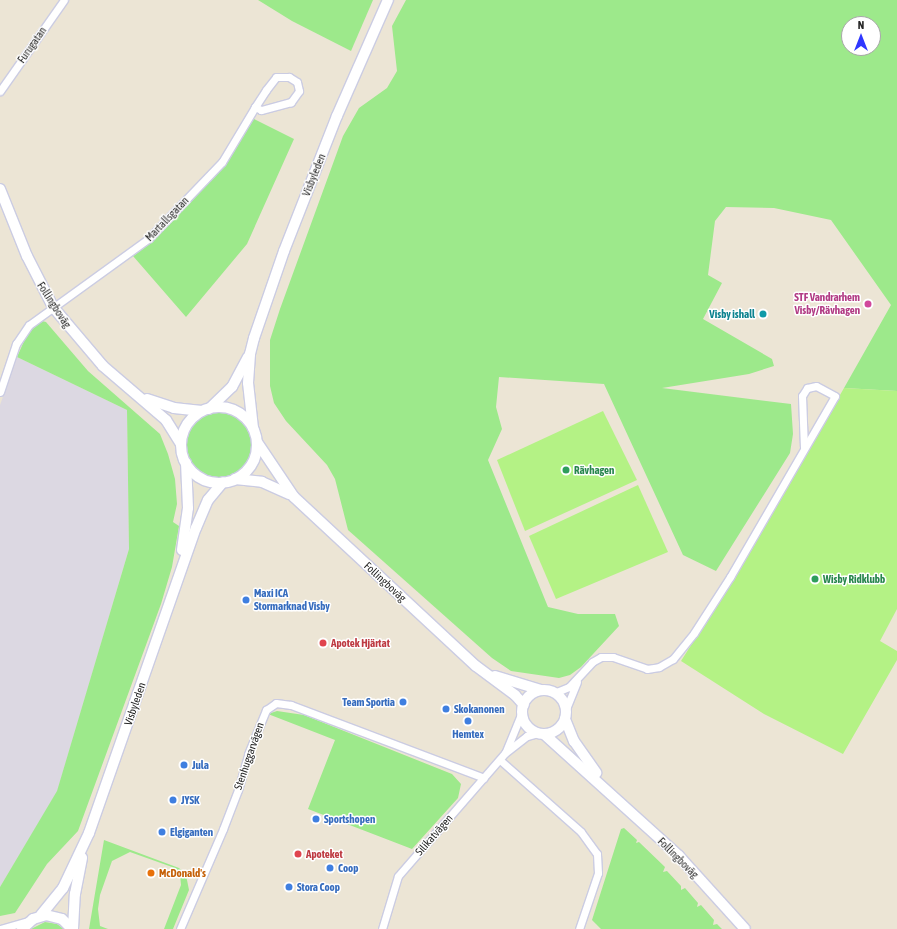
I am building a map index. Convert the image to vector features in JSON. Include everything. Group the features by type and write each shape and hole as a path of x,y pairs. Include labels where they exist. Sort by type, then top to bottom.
{"main road":[{"name":"Visbyleden","path":"205,410 232,387 250,354 284,251 337,116 388,0"},
{"name":"Follingboväg","path":"0,189 27,256 53,307 100,362 142,397 166,420 181,444"},
{"name":"Visbyleden","path":"250,354 248,393 253,428"},
{"name":"Follingboväg","path":"142,397 174,408 205,410"},
{"path":"224,407 234,410 243,416 253,428 256,442 256,452 250,466 235,479 223,482 202,478 186,463 181,444 189,422 205,410 224,407"},
{"name":"Follingboväg","path":"256,442 294,497 476,666 515,695 523,709"},
{"name":"Visbyleden","path":"178,573 188,508 186,463"},
{"name":"Follingboväg","path":"235,479 262,482 294,497"},
{"name":"Visbyleden","path":"41,915 63,888 88,833 178,573 208,500 223,482"},
{"name":"Follingboväg","path":"476,666 503,680 541,690"},
{"path":"541,690 554,693 563,700 566,714 556,731 541,734 526,724 523,709 531,694 541,690"},
{"name":"Follingboväg","path":"566,714 574,741 608,789"},
{"name":"Follingboväg","path":"541,734 608,789 679,856 746,929"},
{"name":"Visbyleden","path":"72,929 75,894 88,833"},
{"path":"22,929 30,920 41,915 58,917 72,929"}],"street":[{"name":"Furugatan","path":"0,91 64,0"},
{"name":"Martallsgatan","path":"0,392 22,334 29,325 149,238 222,162 255,107 276,77 289,77 296,82 299,91 291,102 261,110 255,107"},
{"path":"554,693 569,687 578,680 592,662 601,657 613,657 647,669 659,667 673,659 694,633 730,577 773,506 804,447 835,396 816,386 807,388 802,396 804,447"},
{"path":"566,714 578,680"},
{"name":"Stenhuggarvägen","path":"180,929 223,829 238,790 248,754 266,710 276,703 291,705 484,778"},
{"path":"505,753 523,709"},
{"path":"505,753 527,736 541,734"},
{"name":"Silikatvägen","path":"382,929 398,876 505,753"},
{"path":"500,760 581,832 596,854 598,873 579,929"},
{"path":"0,929 30,920"}],"shaded area":[{"path":"17,357 127,410 129,549 57,792 0,887 0,405"}],"green space":[{"path":"258,0 373,0 351,51 292,21"},
{"path":"406,0 897,0 897,391 844,388 891,305 831,220 774,208 726,207 715,221 708,275 722,283 703,319 772,359 774,366 749,374 662,388 791,404 793,434 790,453 716,571 683,555 604,384 499,377 496,407 502,429 488,460 548,607 578,614 615,614 619,626 581,667 570,675 559,678 511,671 492,658 348,530 335,479 327,465 286,421 274,403 270,386 270,340 343,136 359,108 387,88 397,71 392,26"},
{"path":"252,118 294,139 247,244 186,317 133,256 144,248 226,161"},
{"path":"42,321 46,322 88,371 160,434 168,454 175,479 177,504 173,522 179,526 172,567 161,604 78,831 47,864 15,913 0,916 0,887 57,791 129,549 127,410 17,357 29,330"},
{"name":"Wisby Ridklubb","path":"844,388 897,391 897,609 880,641 897,651 897,660 843,754 764,714 681,661 752,549"},
{"name":"Rävhagen","path":"603,411 637,480 525,531 497,460"},
{"path":"219,412 231,415 242,422 249,433 252,445 249,457 242,468 231,475 219,478 207,475 196,468 189,457 186,445 189,433 196,422 207,415"},
{"path":"638,485 668,552 556,599 529,536"},
{"path":"277,711 304,715 452,774 461,784 458,798 412,849 308,809 335,740 268,714"},
{"path":"624,828 637,840 636,843 639,842 665,867 663,872 667,871 681,886 681,890 685,888 698,903 697,907 701,905 714,920 713,925 717,924 722,929 601,929 592,920 621,829"},
{"path":"104,840 179,868 186,875 189,890 173,929 164,929 181,885 180,874 172,867 130,852 112,861 100,895 98,909 100,926 108,929 89,929"},
{"path":"45,922 57,924 64,929 31,929"}],"place":[{"name":"STF Vandrarhem Visby/Rävhagen","path":"868,304"},
{"name":"Visby ishall","path":"763,314"},
{"name":"Rävhagen","path":"566,470"},
{"name":"Wisby Ridklubb","path":"815,579"},
{"name":"Maxi ICA Stormarknad Visby","path":"246,600"},
{"name":"Apotek Hjärtat","path":"323,643"},
{"name":"Team Sportia","path":"403,702"},
{"name":"Skokanonen","path":"446,709"},
{"name":"Hemtex","path":"468,721"},
{"name":"Jula","path":"184,765"},
{"name":"JYSK","path":"173,800"},
{"name":"Sportshopen","path":"316,819"},
{"name":"Elgiganten","path":"162,832"},
{"name":"Apoteket","path":"298,854"},
{"name":"Coop","path":"330,868"},
{"name":"McDonald's","path":"151,873"},
{"name":"Stora Coop","path":"289,887"}]}
